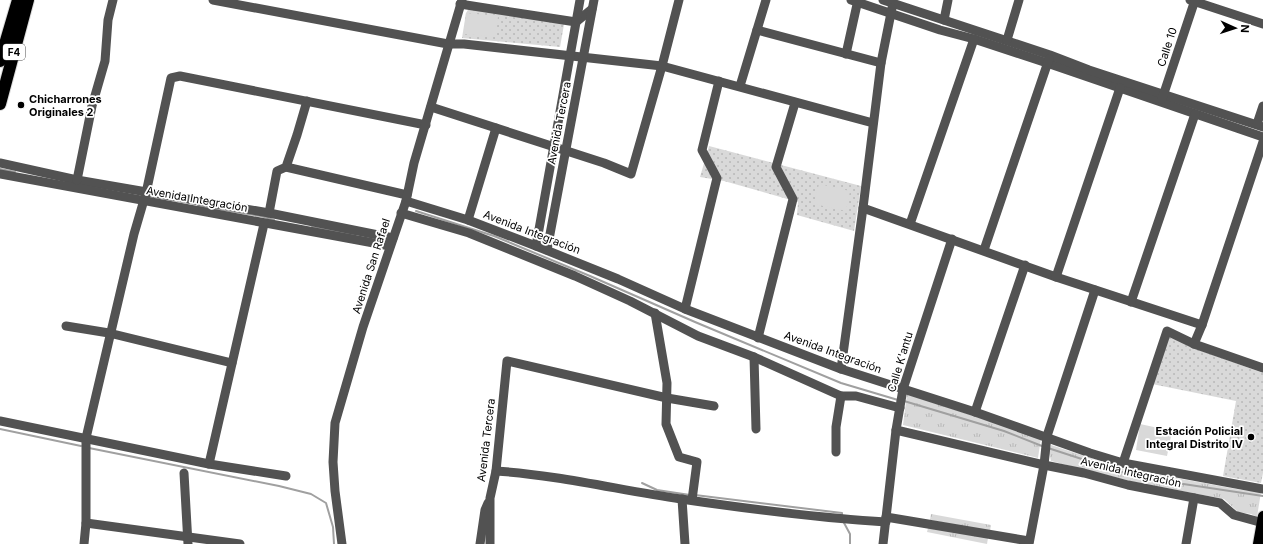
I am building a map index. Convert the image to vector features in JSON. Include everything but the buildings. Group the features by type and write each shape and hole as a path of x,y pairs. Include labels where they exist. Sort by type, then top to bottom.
{"highway":[{"name":"F4","path":"0,61 18,0"},
{"name":"F4","path":"0,104 28,0"}],"main road":[{"path":"1258,544 1263,520"}],"street":[{"path":"77,180 92,106 105,61 108,20 114,0"},
{"path":"213,0 448,44 464,44 662,66 873,123"},
{"name":"Avenida Tercera","path":"536,246 580,0"},
{"path":"431,107 631,174 679,0"},
{"path":"740,86 766,0"},
{"path":"883,0 894,2 1007,40 1120,88 1163,98 1260,126 1263,106"},
{"path":"944,20 948,0"},
{"path":"1007,40 1019,0"},
{"path":"846,54 856,1 940,30 1089,70 1163,98 1195,114 1263,137"},
{"path":"1193,1 1263,24"},
{"name":"Calle 10","path":"1163,98 1193,1"},
{"path":"461,2 576,22 593,4"},
{"name":"Avenida San Rafael","path":"342,544 335,491 335,423 363,327 407,198 414,163 461,2"},
{"path":"841,369 873,123 890,14 894,2"},
{"name":"Avenida Tercera","path":"547,250 593,4"},
{"path":"757,30 882,63"},
{"path":"910,224 974,39"},
{"path":"984,250 1049,59"},
{"path":"84,544 86,523 86,438 109,333 144,197 171,78 180,76 426,125"},
{"path":"685,309 717,178 702,150 719,81"},
{"path":"1056,277 1120,88"},
{"path":"268,213 277,171 286,167 307,101"},
{"path":"758,338 793,199 776,167 795,103"},
{"path":"1131,302 1195,114"},
{"path":"468,220 496,128"},
{"path":"1194,344 1202,325 1263,142"},
{"path":"0,163 144,197"},
{"name":"Avenida Integración","path":"286,167 407,198 468,220 618,279 685,309 841,369 901,400"},
{"name":"Avenida Integración","path":"0,174 144,197 268,213 392,242"},
{"name":"Avenida Integración","path":"144,197 264,224 392,242"},
{"path":"863,208 1056,277 1202,325"},
{"name":"Avenida Integración","path":"402,213 469,234 575,276 655,313 698,336 754,357 841,396 901,400 975,412 1047,436 1090,453 1123,463 1263,489"},
{"path":"209,464 264,224"},
{"name":"Calle K'antu","path":"883,544 896,430 901,400 952,239"},
{"path":"975,412 1025,265"},
{"path":"496,471 526,473 682,499 830,519 886,520 1029,543 1044,465 1047,436 1095,290"},
{"path":"655,313 667,383 666,424 678,457 698,462 692,500"},
{"path":"66,326 109,333 232,362"},
{"path":"1123,463 1167,332 1194,344 1263,368"},
{"path":"754,357 756,429"},
{"name":"Avenida Tercera","path":"480,544 485,510 490,498 496,471 507,361 667,398"},
{"path":"836,452 836,427 841,396"},
{"path":"667,398 714,406"},
{"path":"0,421 209,464 286,476"},
{"name":"Avenida Integración","path":"896,430 1084,473 1128,485 1220,503 1234,515 1263,520"},
{"path":"184,473 188,541"},
{"name":"Avenida Tercera","path":"490,498 490,544"},
{"path":"1186,544 1194,498"},
{"path":"682,499 685,544"},
{"path":"86,523 188,541 240,544"}],"green space":[{"path":"471,5 565,19 560,47 462,38 466,13"},
{"path":"466,13 498,16 496,37 464,34"},
{"path":"709,146 861,186 854,231 797,215 798,202 724,181 700,177"},
{"path":"819,184 850,191 846,211 814,204"},
{"path":"1166,333 1188,346 1263,373 1263,473 1261,483 1223,476 1236,401 1152,384"},
{"path":"907,394 1041,438 1038,458 903,425"},
{"path":"1140,424 1172,431 1167,456 1136,450"},
{"path":"1051,445 1121,468 1242,490 1261,492 1257,517 1251,514 1238,512 1224,499 1134,482 1051,461 1049,452"},
{"path":"931,514 991,525 990,531 930,520"},
{"path":"928,528 988,538 987,544 927,532"}],"waterway":[{"path":"0,169 15,172"},
{"path":"198,206 261,216 274,220"},
{"path":"416,211 494,236 841,383 898,400"},
{"path":"312,227 355,235"},
{"path":"904,401 1004,431 1042,446"},
{"path":"0,429 81,446"},
{"path":"89,448 279,486 311,494 326,503 333,527 334,544"},
{"path":"1048,448 1137,477 1263,496"},
{"path":"642,483 657,490 690,495"},
{"path":"695,495 842,513 842,517"},
{"path":"843,521 850,534 850,544"}],"place":[{"name":"Chicharrones Originales 2","path":"21,105"},
{"name":"Estación Policial Integral Distrito IV","path":"1251,437"}]}
